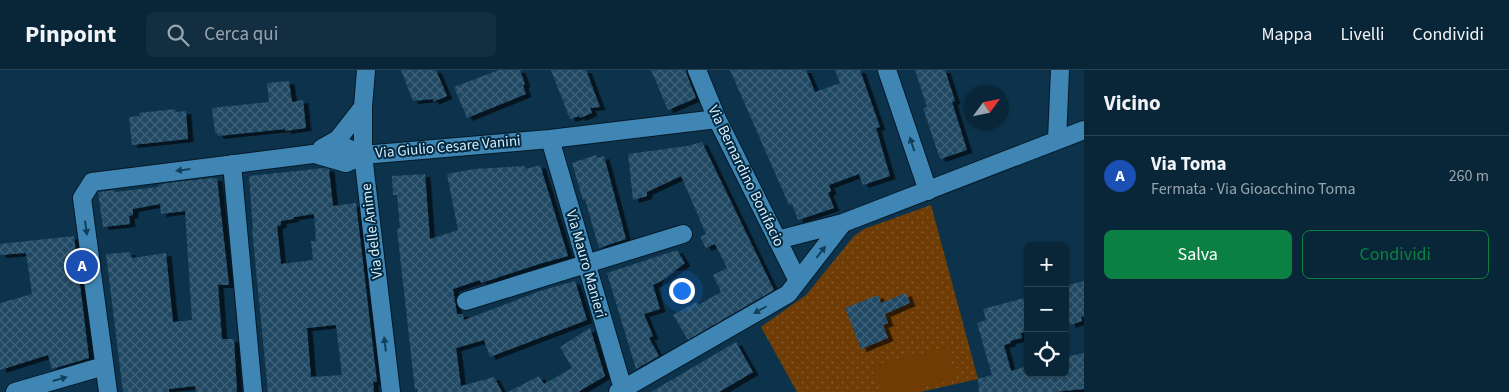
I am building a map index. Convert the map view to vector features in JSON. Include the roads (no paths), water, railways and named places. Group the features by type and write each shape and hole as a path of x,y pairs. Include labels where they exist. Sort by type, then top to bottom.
{"street":[{"name":"Via delle Anime","path":"366,70 363,107 363,154 391,392"},
{"name":"Via Bernardino Bonifacio","path":"697,70 717,119 798,281"},
{"path":"887,70 928,190"},
{"path":"1057,140 1060,70"},
{"path":"313,154 338,139 363,107"},
{"name":"Via Giulio Cesare Vanini","path":"104,366 82,198 92,182 313,154 345,147 363,154 550,139 717,119"},
{"path":"777,240 843,223 1084,130"},
{"name":"Via Mauro Manieri","path":"550,139 620,390"},
{"path":"232,164 253,392"},
{"path":"620,390 788,294 843,223"},
{"path":"466,301 683,234"},
{"path":"15,392 104,366 108,392"}],"place":[{"name":"Via Toma","path":"82,266"}]}
